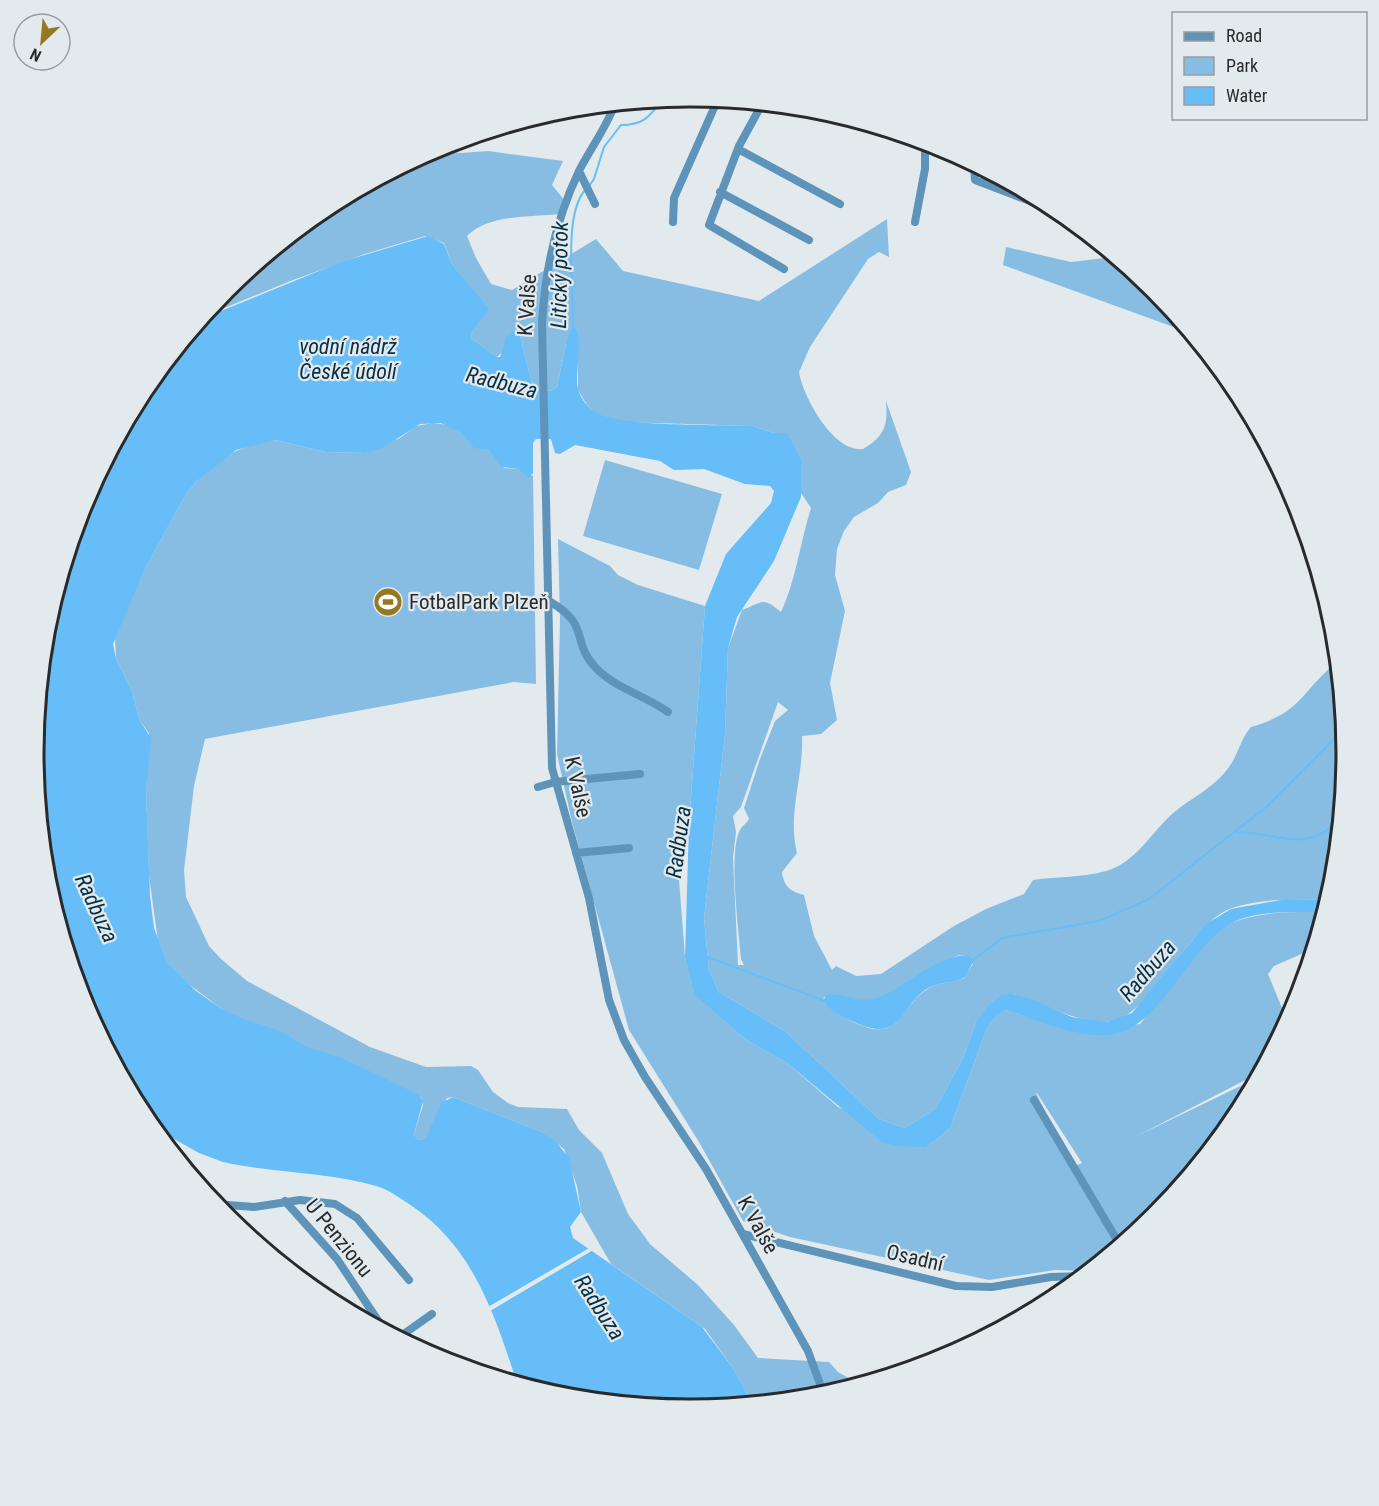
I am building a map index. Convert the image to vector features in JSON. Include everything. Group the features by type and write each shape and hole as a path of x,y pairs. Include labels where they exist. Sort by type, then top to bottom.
{"street":[{"path":"673,222 674,198 714,108"},
{"path":"758,111 738,149 709,225 784,269"},
{"name":"K Valše","path":"611,112 579,171 561,214 547,268 542,324 552,768 589,898 615,1020 645,1077 706,1169 808,1351 821,1386"},
{"path":"738,149 840,204"},
{"path":"915,222 925,169 925,152"},
{"path":"579,171 596,204"},
{"path":"975,174 975,180 1015,195"},
{"path":"720,192 809,240"},
{"path":"549,601 574,619 588,659 597,670 668,712"},
{"path":"538,787 555,782 640,774"},
{"path":"576,853 629,848"},
{"path":"1034,1100 1116,1238"},
{"path":"285,1201 331,1203 353,1214 409,1280"},
{"name":"U Penzionu","path":"228,1205 254,1207 285,1201 346,1271 376,1317"},
{"name":"Osadní","path":"742,1234 956,1286 992,1287 1068,1276"},
{"path":"405,1333 432,1314"}],"green space":[{"path":"488,151 563,161 552,185 566,202 561,214 498,220 476,229 467,236 491,284 512,290 596,239 623,271 759,301 887,219 889,257 879,252 868,259 810,347 799,372 813,408 822,421 841,442 852,448 863,449 884,429 886,401 911,472 906,485 888,492 878,503 854,517 844,531 837,549 835,575 845,611 830,683 837,720 821,734 802,736 794,824 797,853 782,872 789,888 804,895 814,936 832,970 836,966 856,976 881,974 954,926 986,909 1024,894 1033,880 1097,873 1126,861 1172,814 1223,775 1251,727 1281,715 1291,708 1330,668 1336,753 1334,795 1330,837 1318,900 1292,899 1243,905 1232,908 1215,918 1199,933 1138,1007 1122,1018 1105,1022 1093,1021 1013,994 976,1022 963,1058 936,1108 905,1128 879,1119 786,1032 719,992 709,970 704,918 725,734 728,648 742,610 766,602 781,612 786,600 811,508 801,493 801,460 774,433 753,426 621,422 595,413 578,390 578,349 566,343 557,387 551,391 533,388 520,335 497,357 471,338 472,332 488,309 452,264 444,243 425,236 365,254 220,310 264,267 296,240 331,216 404,174 453,152","holes":["778,702 788,710 775,721 760,759 744,808 749,819 740,830 737,841 735,893 741,959 744,965 738,965 733,858 736,832 733,816 741,807","960,955 967,955 973,964 964,978 929,988 919,995 899,1020 882,1029 869,1028 853,1022 836,1013 823,1001 824,997 830,996 862,1000 875,999 897,989 938,964"]},
{"path":"1006,247 1071,262 1104,258 1146,296 1176,328 1003,265"},
{"path":"433,423 448,425 461,433 474,447 488,450 504,468 519,469 533,476 533,473 536,684 514,682 205,739 194,786 184,870 186,897 209,946 247,981 370,1047 426,1067 471,1066 478,1070 493,1092 518,1107 567,1109 579,1130 602,1153 628,1214 650,1244 698,1285 734,1325 758,1358 829,1362 838,1372 850,1379 816,1387 748,1396 733,1368 705,1329 611,1264 581,1212 577,1186 564,1149 542,1132 453,1097 447,1098 426,1138 418,1140 414,1134 423,1105 421,1097 346,1059 322,1053 192,1055 222,1009 175,974 167,963 158,941 149,876 146,790 149,733 140,721 132,691 116,659 115,637 145,569 186,494 196,482 229,454 253,444 275,440 326,452 366,453 400,438 416,426"},
{"path":"605,460 722,494 699,570 583,536"},
{"path":"558,539 610,566 618,575 638,585 705,606 689,824 676,841 685,957 694,993 745,1039 787,1063 838,1107 927,1147 950,1128 987,1028 997,1015 1006,1010 1069,1030 1140,1024 1199,951 1225,927 1258,915 1315,912 1303,953 1274,966 1268,974 1282,1009 1247,1079 1137,1136 1244,1084 1227,1112 1175,1179 1115,1239 1076,1271 1055,1270 989,1280 790,1237 743,1221 699,1142 629,1030 572,822 557,754 560,618","holes":["1036,1093 1037,1093 1082,1163 1073,1167"]}],"water":[{"name":"vodní nádrž České údolí","path":"428,236 444,244 452,264 489,309 472,332 471,338 500,357 507,336 514,330 520,335 533,388 551,391 557,387 566,343 573,326 579,347 578,389 584,401 594,411 606,416 645,423 753,426 774,433 787,433 801,460 801,497 774,561 737,617 728,648 725,734 704,918 709,970 719,992 786,1032 879,1119 905,1128 936,1108 963,1058 976,1022 988,1006 1002,995 1013,994 1031,999 1072,1017 1107,1022 1132,1013 1206,924 1231,909 1286,899 1318,900 1315,912 1254,915 1234,922 1202,949 1159,1004 1127,1030 1108,1035 1095,1035 1056,1027 1006,1010 997,1015 987,1028 950,1128 927,1147 896,1146 882,1142 787,1063 745,1039 694,994 685,957 689,824 705,606 726,554 771,503 774,491 770,486 745,484 704,469 674,470 660,461 575,445 560,454 555,453 551,439 536,439 533,443 533,473 528,478 519,469 502,467 488,450 474,448 461,433 441,423 420,424 384,447 366,453 326,452 275,440 236,450 196,482 186,494 145,569 113,644 116,659 132,691 140,721 151,738 146,790 150,896 154,928 167,963 196,991 222,1009 243,1019 280,1031 306,1047 346,1059 419,1095 423,1101 414,1134 418,1140 426,1138 441,1103 453,1097 542,1132 556,1142 569,1158 581,1212 570,1227 573,1238 702,1327 733,1368 748,1396 690,1399 647,1398 563,1387 514,1375 480,1285 467,1263 433,1223 412,1206 386,1190 358,1181 223,1162 199,1153 170,1137 152,1112 110,1039 78,961 56,879 49,837 44,753 49,669 56,627 78,545 110,467 130,430 152,394 204,327 218,312 341,262"},
{"path":"967,955 974,960 966,976 930,987 920,994 900,1019 883,1029 871,1028 845,1018 823,1001 826,995 863,1000 876,998 899,987 931,966"}],"pier":[{"path":"591,1247 595,1249 490,1311 488,1307"}],"waterway":[{"name":"Litický potok","path":"589,186 594,179 604,147 621,125 641,122 656,108"},
{"name":"Litický potok","path":"573,329 572,236 578,202 585,190"},
{"path":"972,961 1002,938 1099,921 1149,899 1266,807 1335,738"},
{"path":"1236,832 1302,839 1314,837 1331,827"},
{"path":"707,957 825,1001"}],"place":[{"name":"FotbalPark Plzeň","path":"388,602"}],"water label":[{"name":"Radbuza","path":"502,382"},
{"name":"Radbuza","path":"678,842"},
{"name":"Radbuza","path":"97,908"},
{"name":"Radbuza","path":"1147,970"},
{"name":"Radbuza","path":"600,1307"}]}
